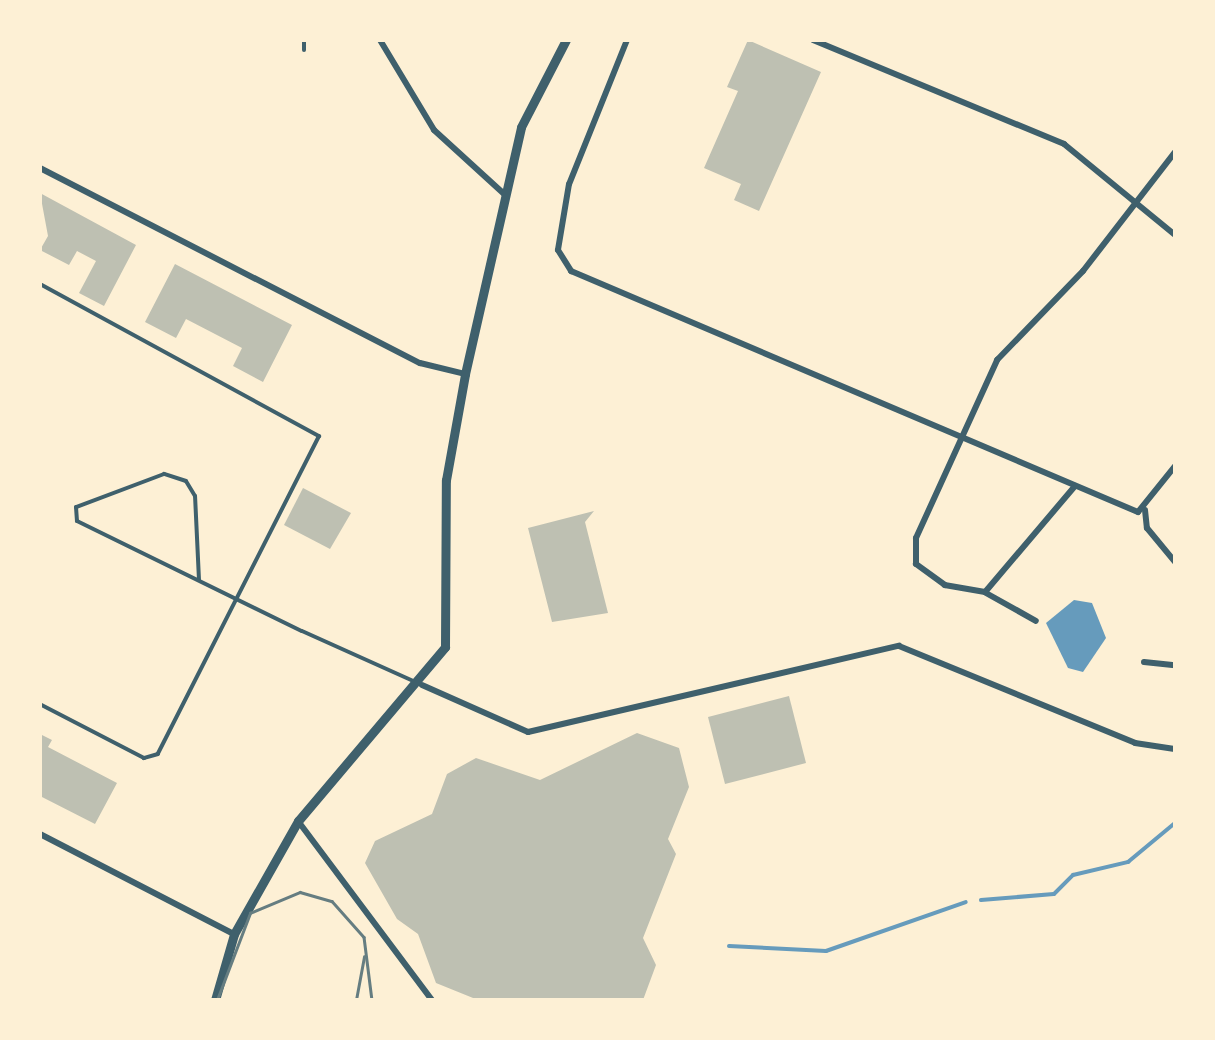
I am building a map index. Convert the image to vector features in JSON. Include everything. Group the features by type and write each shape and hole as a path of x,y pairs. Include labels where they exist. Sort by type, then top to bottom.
{"street":[{"path":"380,40 434,130 504,194"},
{"path":"215,1000 234,934 298,821 422,686 450,628 446,480 466,374 504,194 529,106 566,40"},
{"path":"627,40 569,184 558,250 566,267 1075,486 1142,511"},
{"path":"813,40 1064,144 1138,199 1175,235"},
{"path":"1036,621 985,592 923,574 912,552 959,435 997,360 1175,152"},
{"path":"40,168 420,363 466,374"},
{"path":"1142,511 1175,466"},
{"path":"985,592 1075,486"},
{"path":"1142,511 1147,528 1175,562"},
{"path":"422,686 528,732 899,646 1135,742 1175,749"},
{"path":"1144,662 1175,665"},
{"path":"298,821 432,1000"},
{"path":"40,834 234,934"}],"lane":[{"path":"304,40 304,50"},
{"path":"40,284 319,436 240,601 152,758 40,704"},
{"path":"199,580 195,496 186,481 164,474 76,507 77,521 240,601 422,686"}],"water":[{"path":"1074,600 1092,603 1106,638 1083,672 1068,668 1046,623"}],"building":[{"path":"748,40 821,72 759,211 734,200 741,184 704,168 738,91 727,87"},
{"path":"40,193 136,245 104,306 79,293 96,261 77,251 69,265 40,250 48,236"},
{"path":"175,264 292,325 263,382 233,366 242,348 186,319 176,338 145,322"},
{"path":"303,488 351,513 330,549 284,525"},
{"path":"594,511 585,522 608,613 552,622 528,528"},
{"path":"789,696 806,763 725,784 708,717"},
{"path":"637,733 679,748 689,787 668,839 676,854 643,938 656,965 643,1000 478,1000 436,983 418,934 397,919 365,863 375,841 432,814 447,774 476,758 540,780"},
{"path":"40,734 52,740 48,747 117,783 95,824 40,796"}],"waterway":[{"path":"981,900 1054,894 1073,875 1128,862 1175,823"},
{"path":"729,946 826,951 966,902"}],"tram line":[{"path":"217,1000 250,913 300,892 332,901 364,937 372,1000"},
{"path":"356,1000 364,957"}]}
